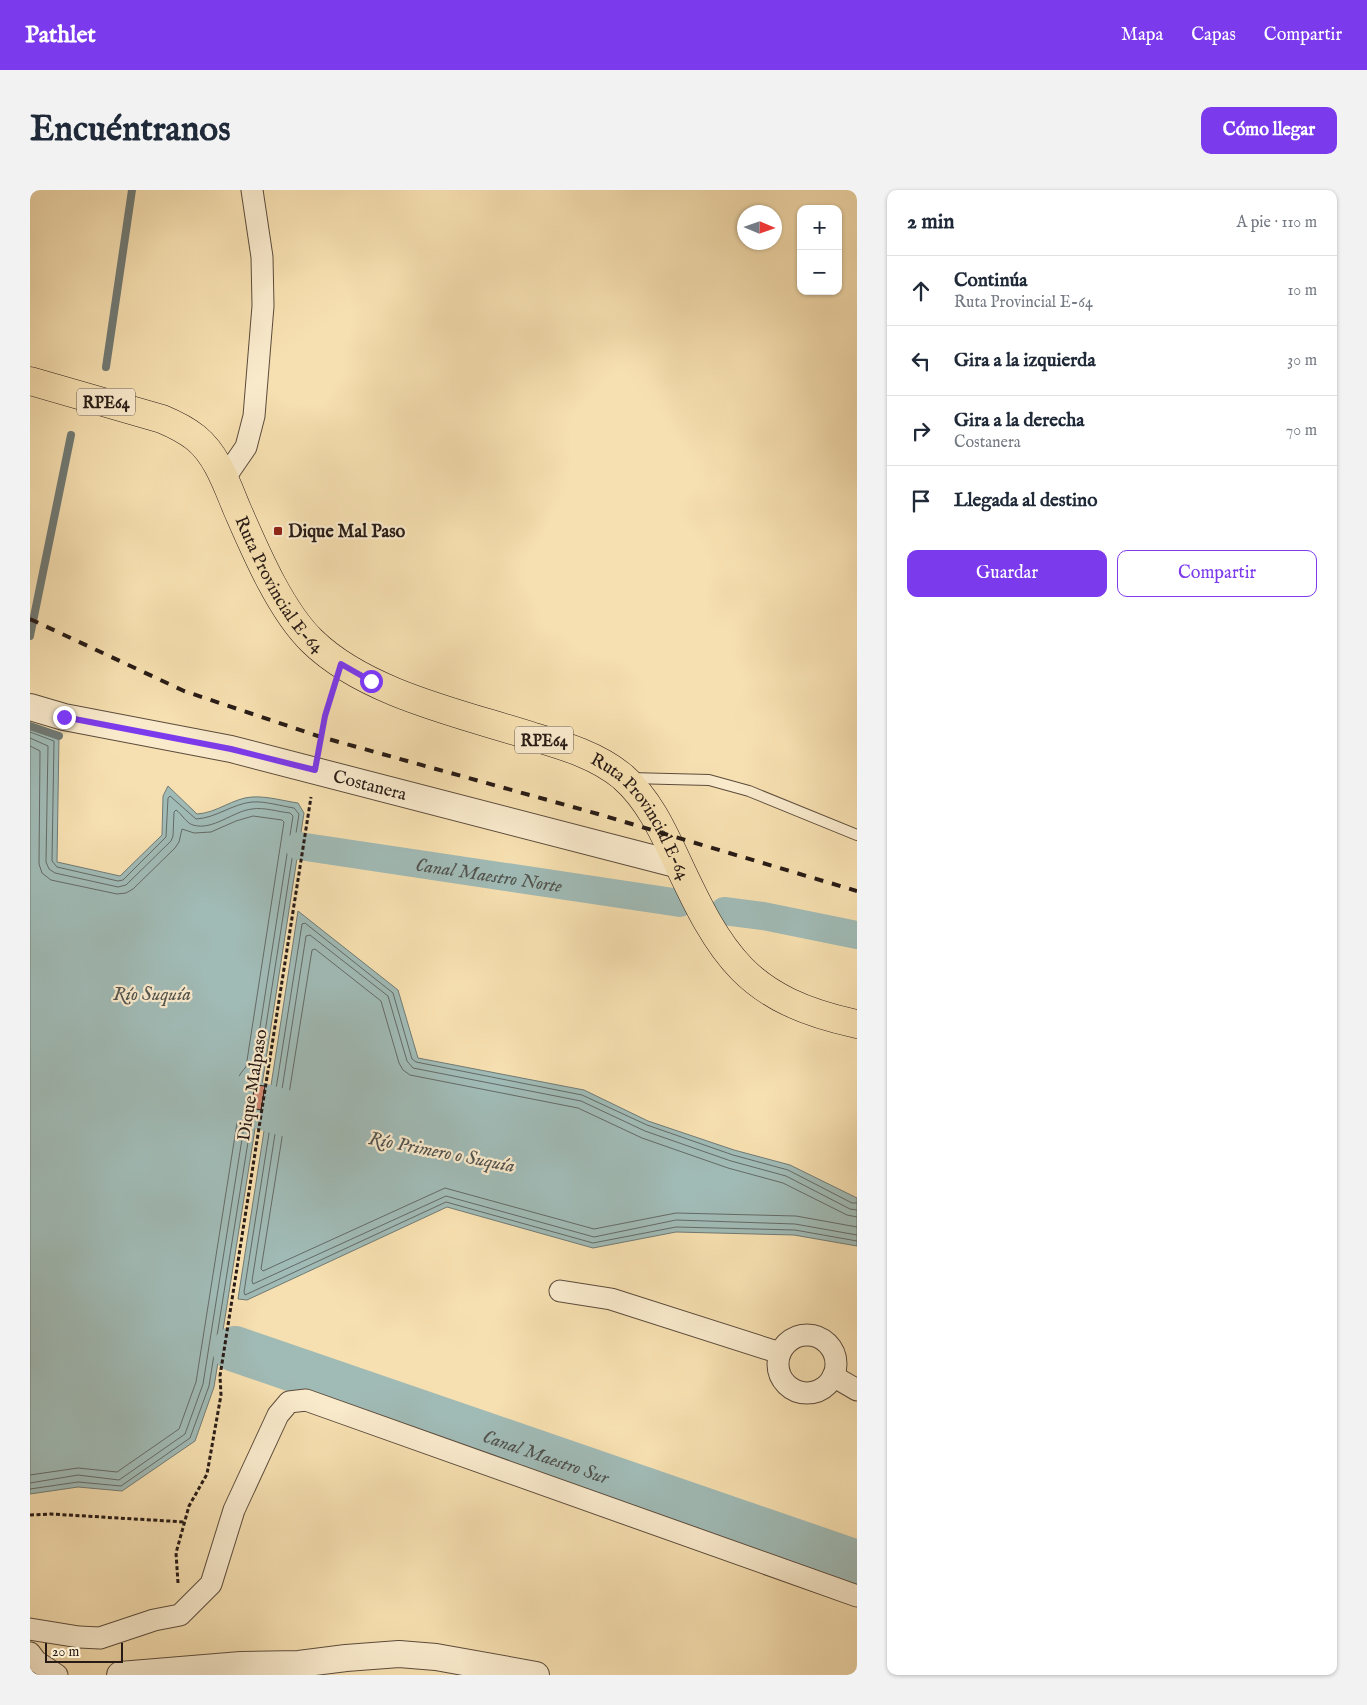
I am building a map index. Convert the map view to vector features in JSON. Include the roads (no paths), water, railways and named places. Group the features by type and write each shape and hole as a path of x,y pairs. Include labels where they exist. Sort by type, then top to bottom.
{"main road":[{"name":"Ruta Provincial E-64","path":"40,383 162,419 174,424 197,439 211,455 224,479 262,562 295,622 326,653 371,681 402,694 571,749 609,767 624,778 645,802 654,816 707,922 734,963 771,993 792,1005 814,1013 857,1024"}],"street":[{"path":"224,479 246,447 254,416 263,306 262,257 252,190"},
{"name":"Costanera","path":"30,707 64,717 231,749 679,865"},
{"path":"560,1291 611,1299 780,1353"},
{"path":"810,1335 818,1338 826,1342 832,1350 836,1367 834,1376 820,1390 800,1393 791,1389 779,1373 780,1353 792,1339 810,1335"},
{"path":"834,1376 857,1390"},
{"path":"30,1629 80,1637 100,1638 154,1620 180,1615 211,1584 234,1510 278,1415 290,1402 306,1400 857,1596"},
{"path":"30,1653 36,1661 57,1675"},
{"path":"120,1675 241,1665 299,1664 399,1654 436,1658 536,1675"}],"lane":[{"path":"624,778 709,780 749,791 857,835"}],"water":[{"name":"Río Suquía","path":"30,726 59,736 57,862 120,876 162,835 163,796 168,786 197,814 252,797 298,803 304,813 262,1085 254,1085 251,1109 258,1110 214,1387 195,1441 122,1491 78,1487 30,1494"},
{"path":"298,911 398,990 418,1058 584,1090 648,1121 734,1150 790,1165 857,1198 857,1246 794,1235 676,1232 593,1248 447,1207 247,1300 238,1299"}],"waterway":[{"path":"106,367 132,190"},
{"path":"30,636 71,435"},
{"path":"30,726 59,736"},
{"name":"Canal Maestro Norte","path":"299,846 680,903"},
{"name":"Canal Maestro Norte","path":"724,911 763,916 857,935"},
{"name":"Río Primero o Suquía","path":"189,1086 328,1125"},
{"name":"Canal Maestro Sur","path":"235,1349 857,1563"}],"railway":[{"path":"30,619 184,691 321,737 598,814 857,891"}],"place":[{"name":"Dique Mal Paso","path":"278,531"}]}
